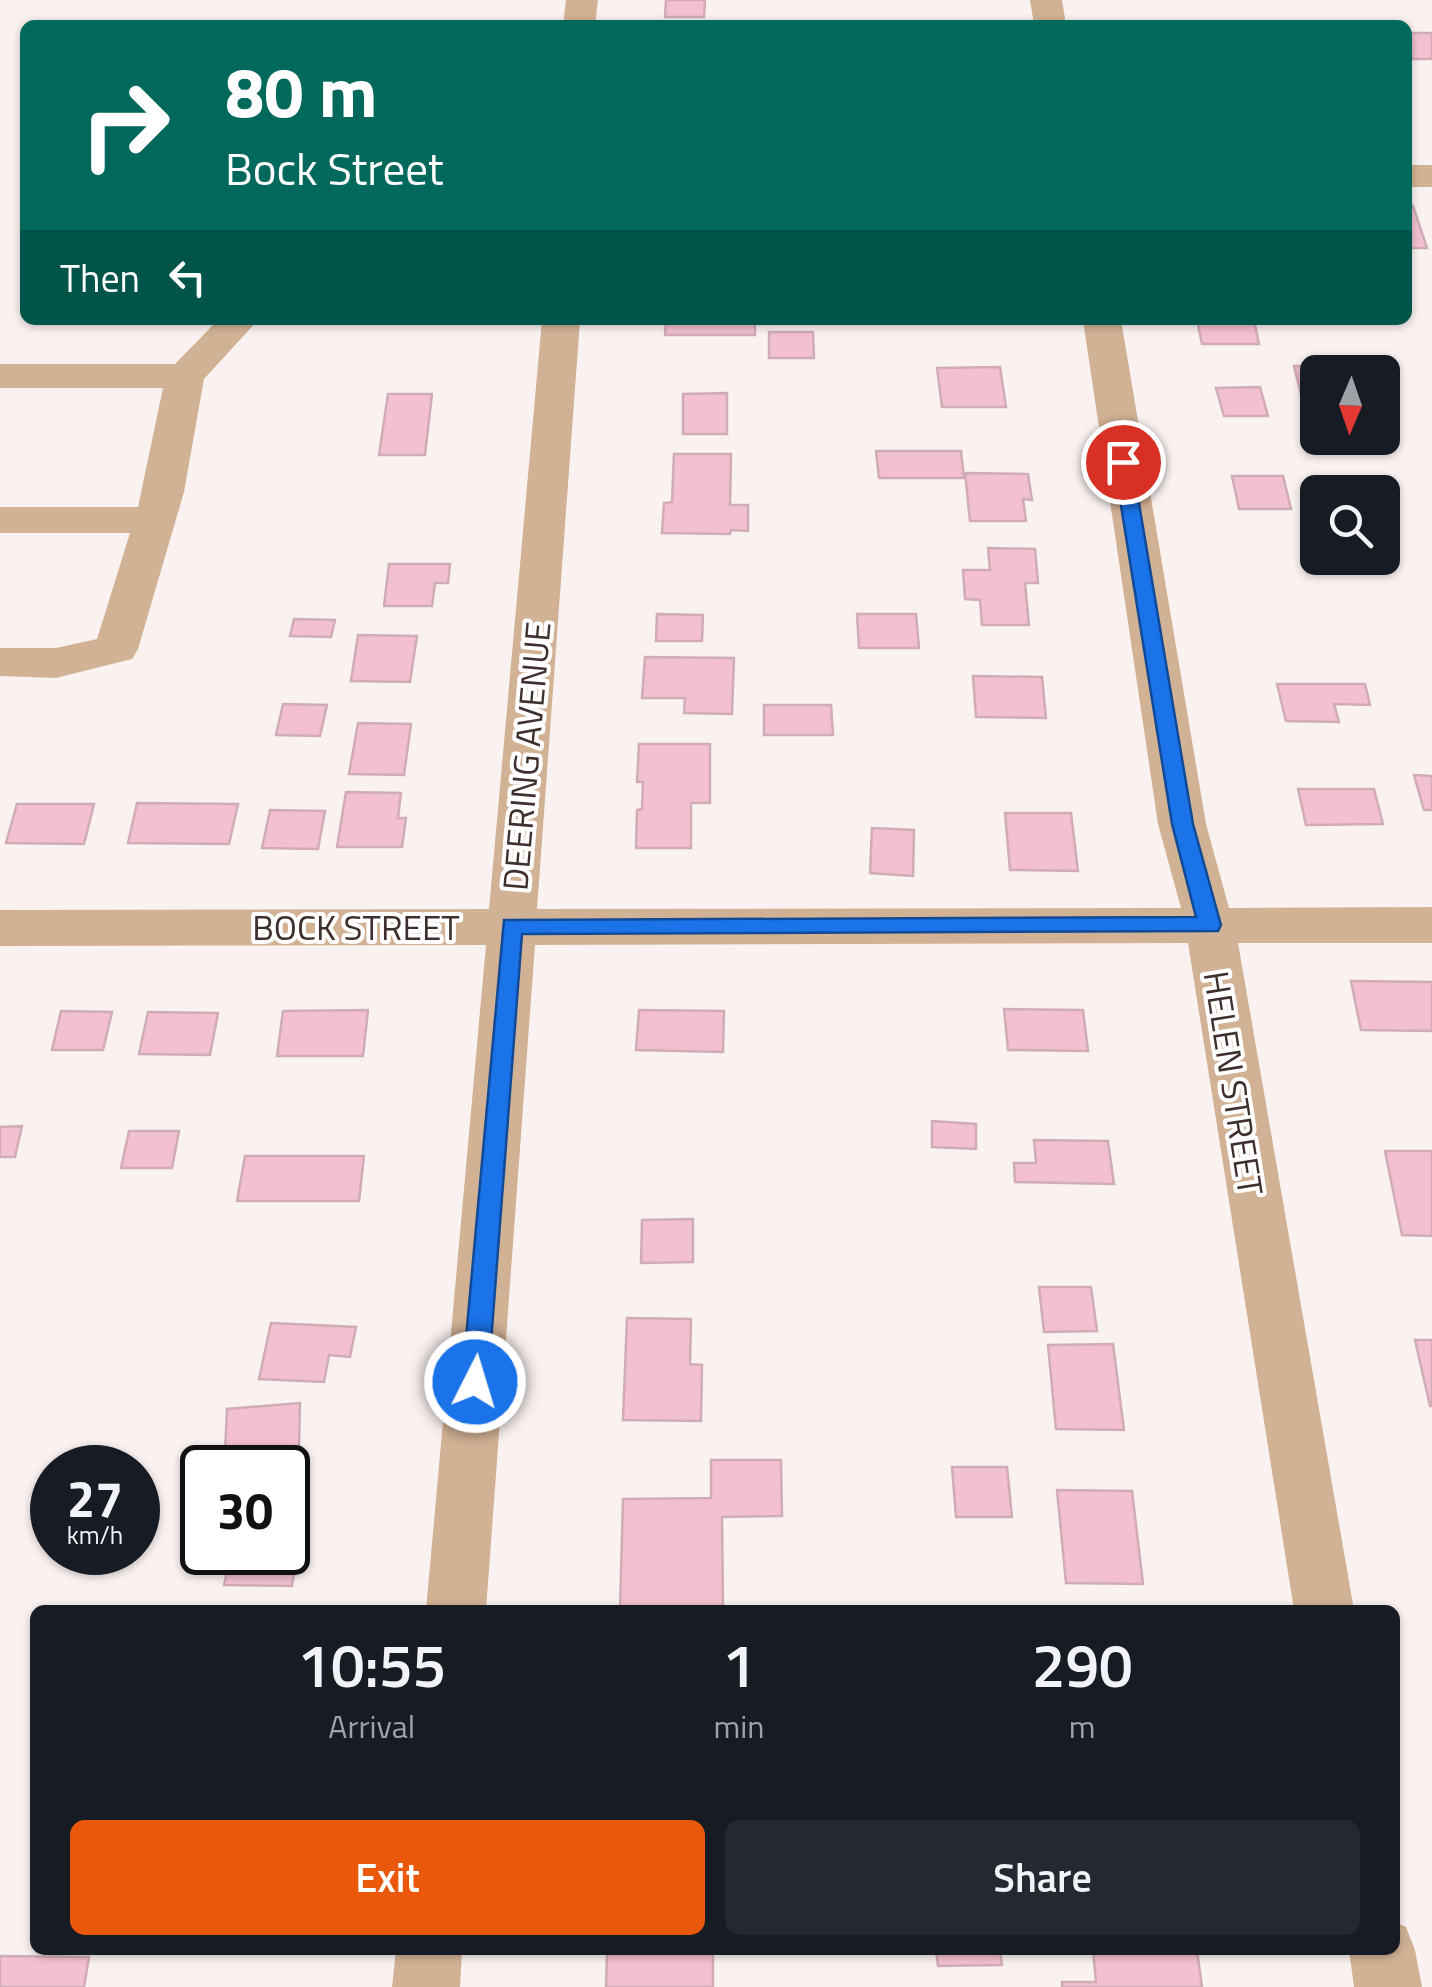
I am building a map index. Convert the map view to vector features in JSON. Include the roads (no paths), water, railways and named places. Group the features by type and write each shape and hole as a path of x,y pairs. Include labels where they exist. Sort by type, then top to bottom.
{"street":[{"path":"0,662 56,663 116,650 154,520 182,391 235,325"},
{"name":"DEERING AVENUE","path":"456,1605 562,325"},
{"name":"HELEN STREET","path":"1103,325 1182,824 1210,925 1323,1605"},
{"path":"0,376 182,391"},
{"path":"0,406 182,391"},
{"path":"0,520 154,520"},
{"name":"BOCK STREET","path":"0,928 1432,925"},
{"path":"426,1987 429,1955"},
{"path":"1383,1955 1388,1987"}]}
